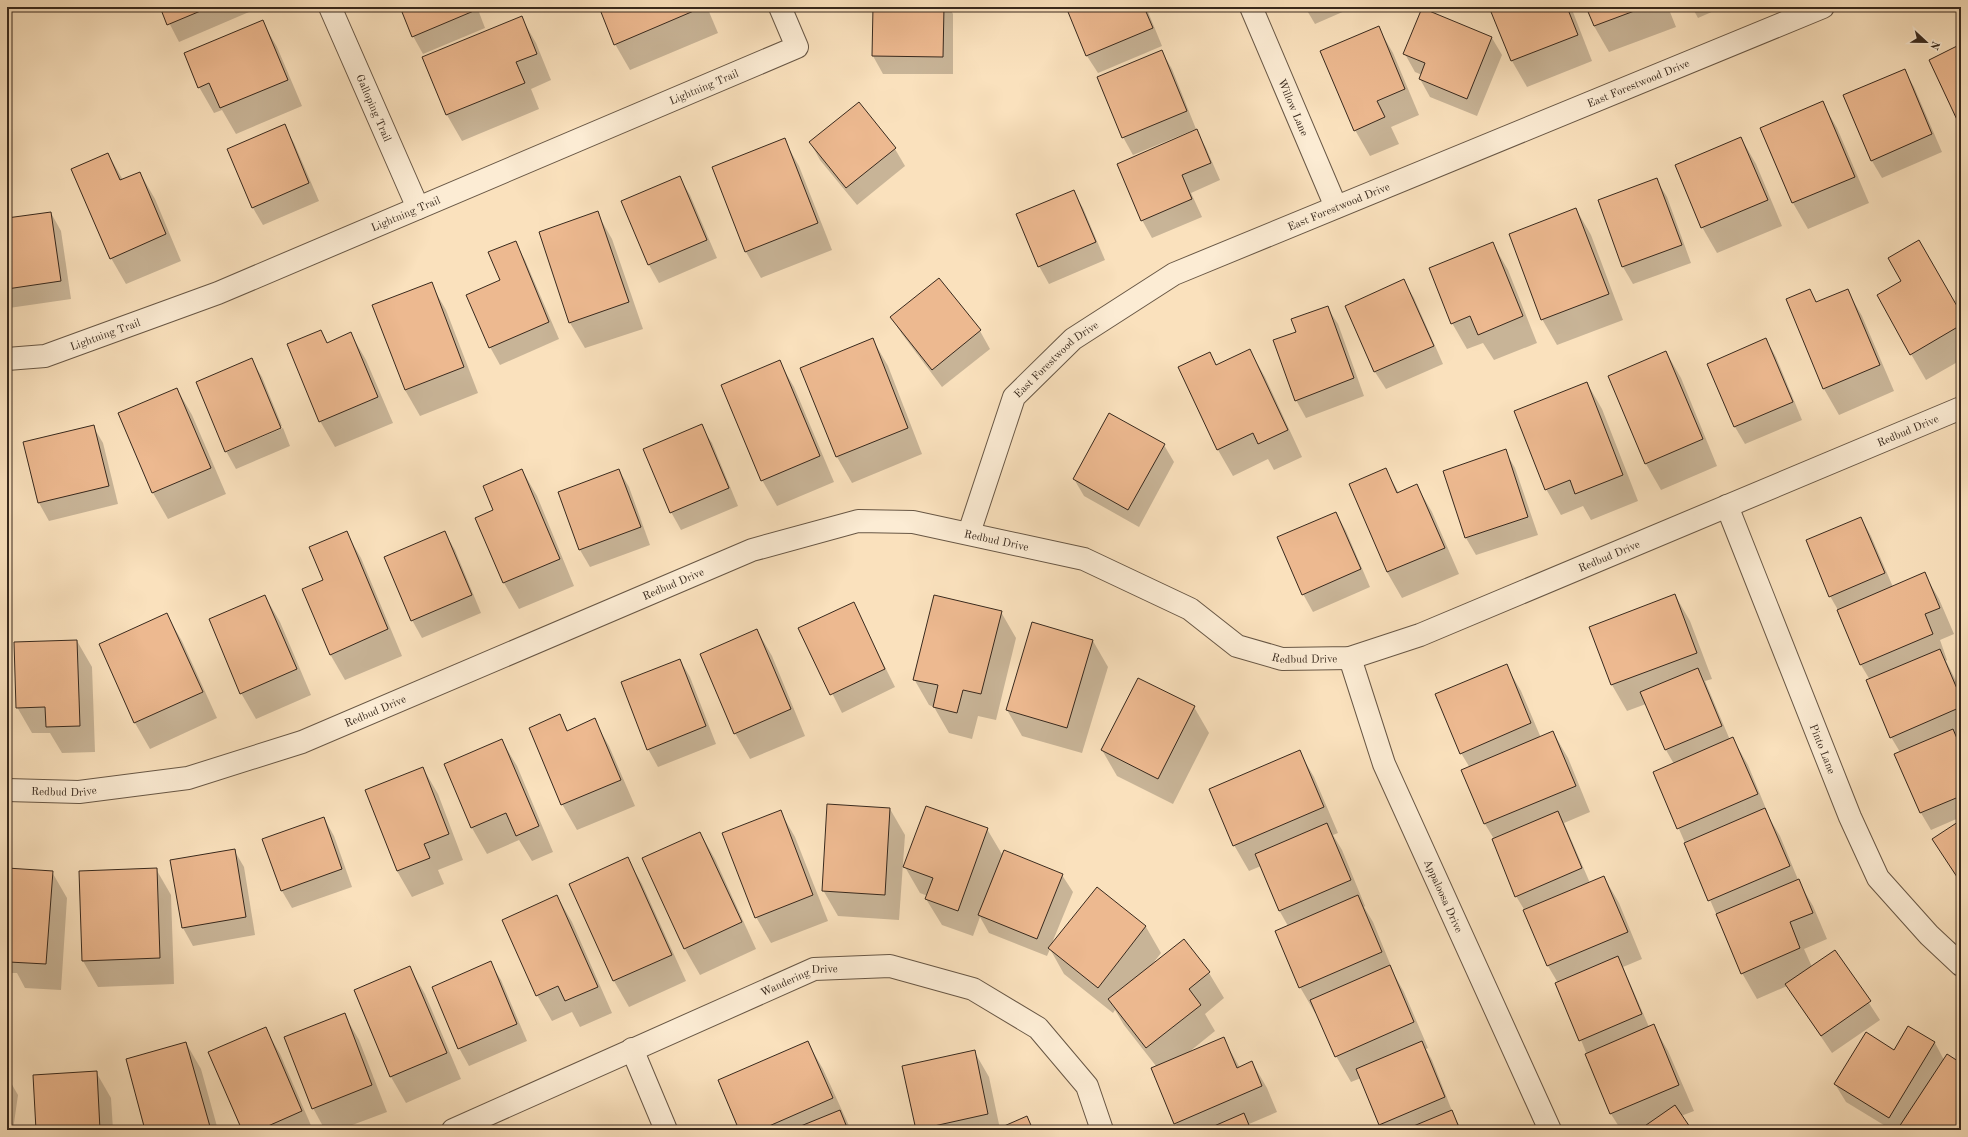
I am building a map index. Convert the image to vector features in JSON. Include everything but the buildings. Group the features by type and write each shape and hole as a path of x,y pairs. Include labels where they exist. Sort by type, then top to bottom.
{"street":[{"name":"Galloping Trail","path":"330,7 418,208"},
{"name":"Lightning Trail","path":"7,359 45,356 195,302 797,47 780,7"},
{"name":"Willow Lane","path":"1251,7 1336,207"},
{"name":"East Forestwood Drive","path":"969,534 1014,397 1073,339 1174,274 1822,7"},
{"name":"Redbud Drive","path":"7,790 79,792 188,778 302,742 752,550 858,521 913,522 1084,559 1190,609 1237,646 1282,659 1350,658 1420,636 1961,408"},
{"name":"Pinto Lane","path":"1727,506 1850,817 1878,878 1929,935 1961,965"},
{"name":"Appaloosa Drive","path":"1350,658 1384,764 1550,1130"},
{"name":"Wandering Drive","path":"453,1130 814,969 890,966 973,989 1038,1028 1087,1086 1102,1130"},
{"path":"632,1049 666,1130"}]}
